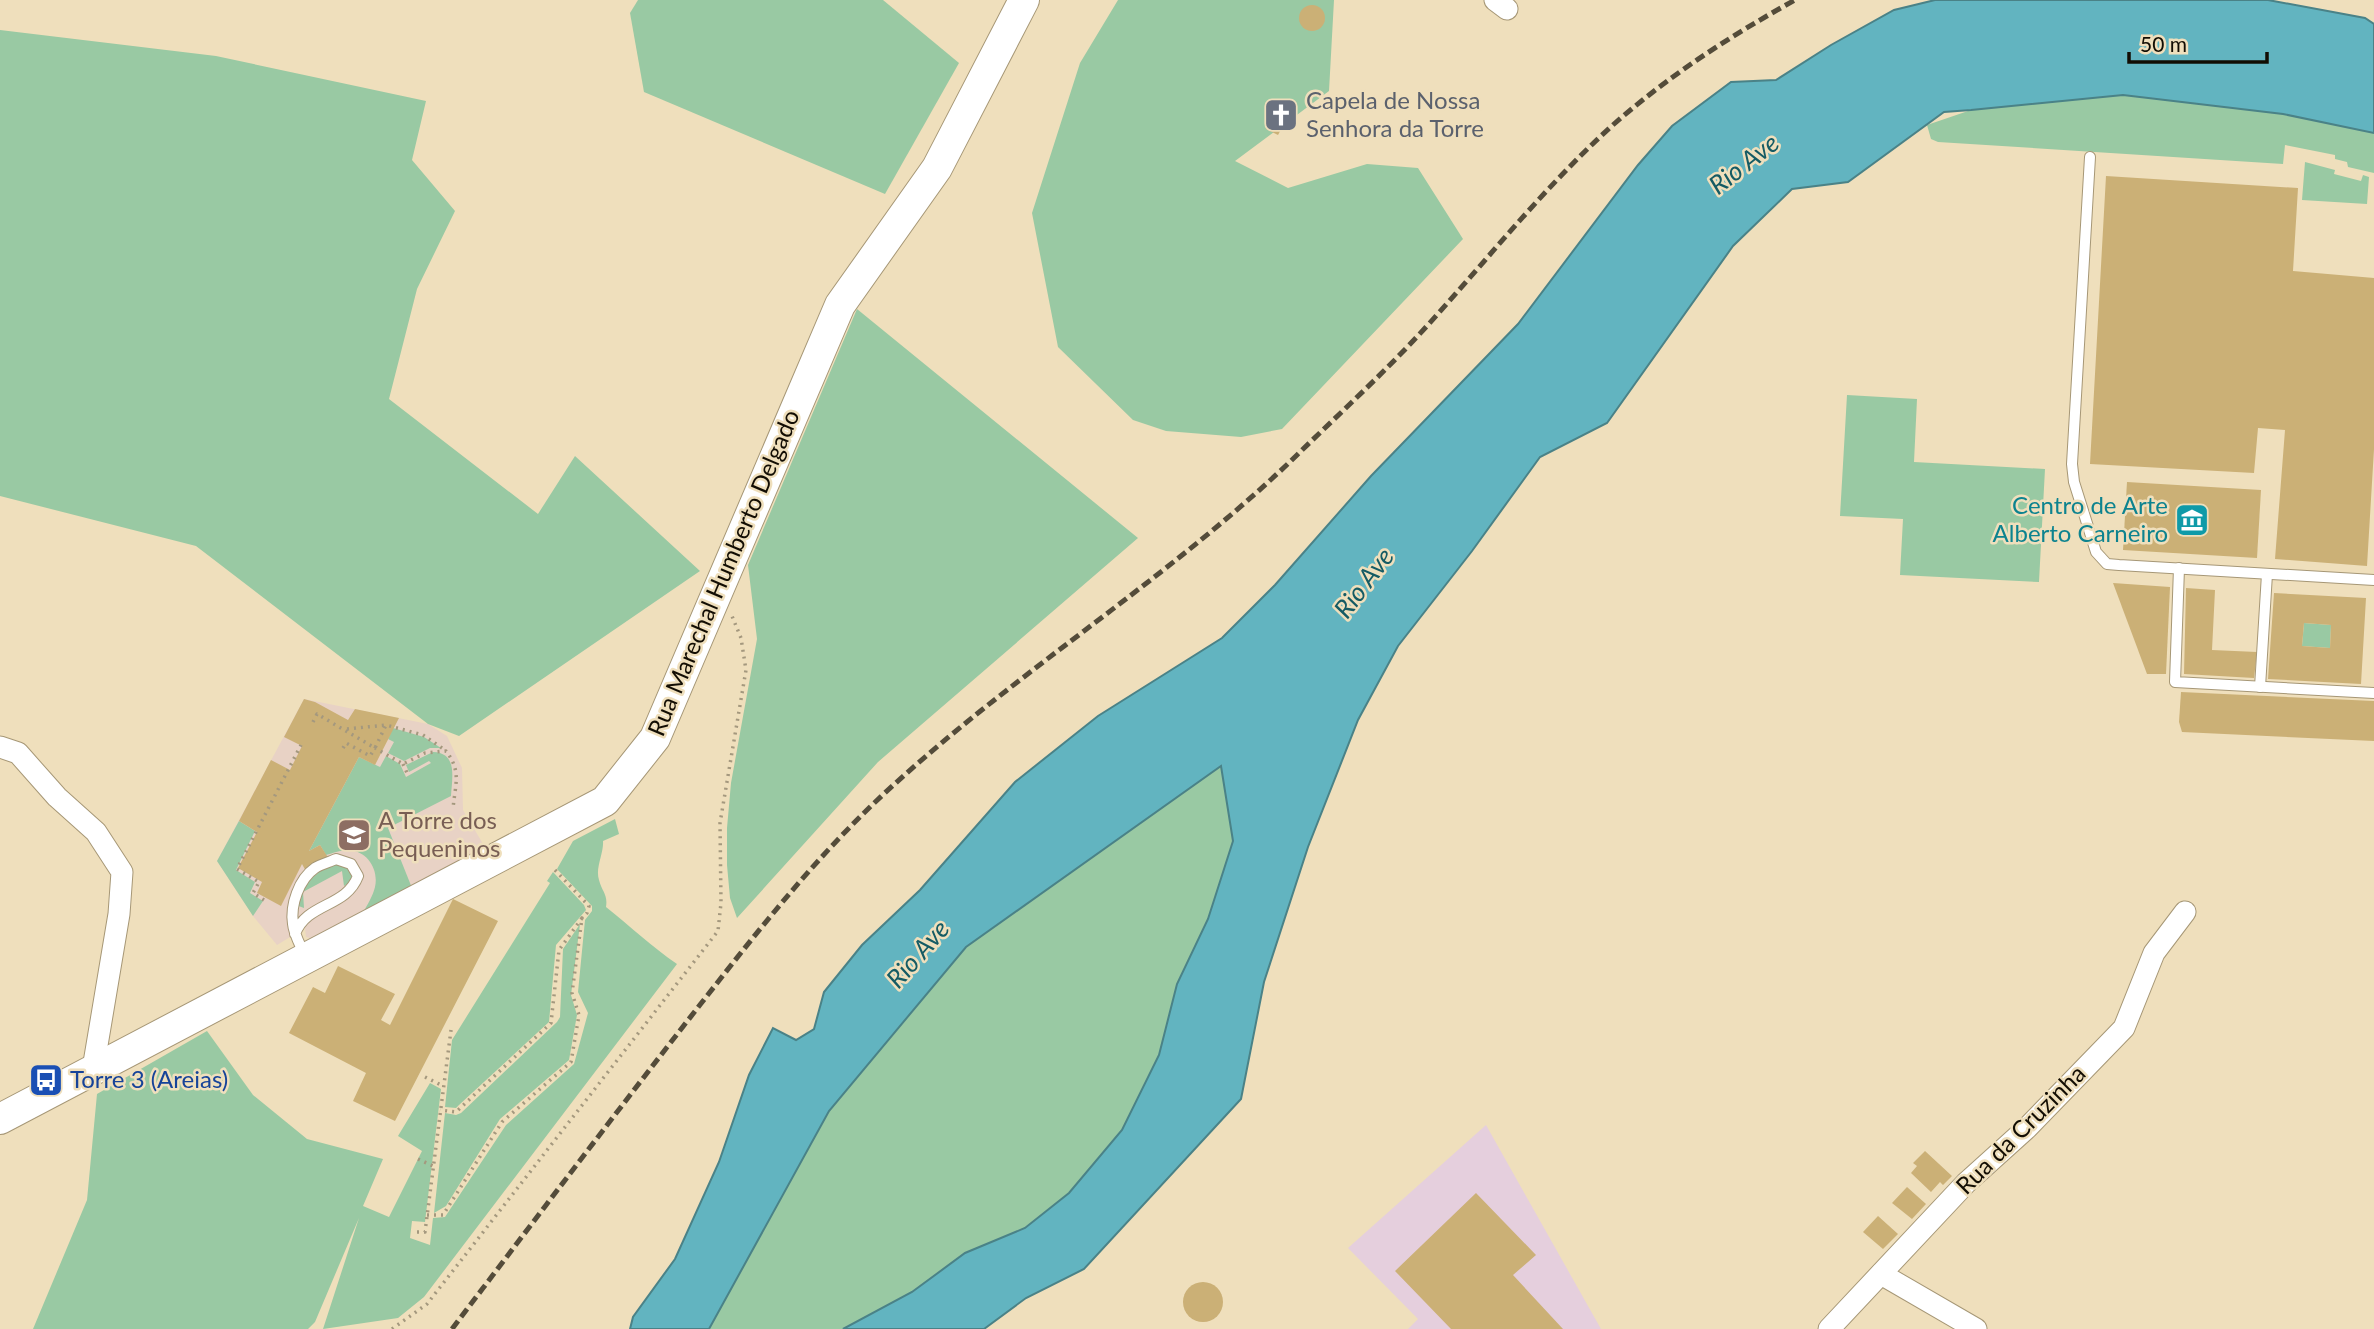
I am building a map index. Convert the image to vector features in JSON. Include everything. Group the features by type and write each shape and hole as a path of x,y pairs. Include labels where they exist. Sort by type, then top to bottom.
{"street":[{"name":"Rua Marechal Humberto Delgado","path":"0,1119 93,1069 301,946 605,801 655,738 840,305 936,168 1024,0"},
{"path":"0,747 18,753 57,797 96,832 122,872 119,914 93,1069"},
{"name":"Rua da Cruzinha","path":"1829,1329 1966,1183 2027,1128 2124,1028 2154,953 2185,912"},
{"path":"1881,1274 1976,1329"}],"lane":[{"path":"2090,157 2071,464 2096,552 2107,564 2374,580"},
{"path":"2179,568 2175,682 2374,693"},
{"path":"2260,687 2267,573"},
{"path":"336,859 351,864 358,876 354,886 345,895 304,917 301,946 293,925 293,904 302,883 314,869 336,859"}],"path":[{"path":"392,1329 428,1304 718,931 721,903 720,823 746,670 741,638 732,615 711,606"},
{"path":"313,722 317,714 344,729 403,764 408,775"},
{"path":"344,729 386,725 423,735 446,751 454,761 458,777 453,809"},
{"path":"343,748 346,743 370,756 386,725"},
{"path":"264,900 253,893 259,883 237,869 301,745"},
{"path":"403,764 425,752 446,751"},
{"path":"440,1110 456,1112 551,1023 559,950 587,913 589,906 555,870"},
{"path":"427,1215 443,1215 502,1122 571,1062 579,1015 572,993 582,918"},
{"path":"417,1232 425,1232 451,1030"},
{"path":"425,1077 443,1086"},
{"path":"418,1159 433,1166"}],"shaded area":[{"name":"A Torre dos Pequeninos","path":"304,699 428,724 447,736 462,768 463,810 486,849 313,939 306,937 305,928 277,945 253,916 217,861"},
{"path":"1486,1125 1601,1329 1408,1329 1418,1319 1348,1248"}],"green space":[{"path":"638,0 883,0 959,63 885,194 644,92 630,13"},
{"path":"1118,0 1334,0 1329,91 1235,161 1288,188 1367,164 1418,168 1463,239 1282,429 1241,437 1166,431 1133,420 1058,347 1032,213 1080,63"},
{"path":"0,30 216,56 426,101 412,160 455,211 417,289 389,399 538,514 575,456 700,571 459,736 428,724 196,546 0,496"},
{"path":"2123,95 2283,114 2374,133 2374,173 2348,167 2347,162 2335,159 2335,155 2285,145 2283,164 1938,142 1931,139 1927,125 1971,110"},
{"path":"2305,162 2361,181 2363,175 2369,177 2367,204 2302,200"},
{"path":"857,309 1138,538 878,762 737,918 730,898 727,828 731,783 757,639 748,565"},
{"path":"1847,395 1917,399 1914,462 2045,469 2039,582 1900,575 1903,519 1840,516"},
{"path":"2304,623 2331,625 2330,648 2302,646"},
{"path":"393,728 424,737 441,748 430,748 404,761 388,753 394,742 388,739"},
{"path":"433,752 441,753 450,762 451,796 388,828 412,888 363,913 373,894 376,880 366,857 349,850 326,855 320,845 309,851 359,757 380,767 386,756 400,764 406,777 431,763 429,761 409,772 406,765"},
{"path":"1221,766 1233,841 1208,920 1177,984 1159,1055 1122,1130 1069,1193 1025,1228 965,1253 912,1292 843,1329 709,1329 829,1111 966,947"},
{"path":"615,819 619,834 603,841 598,871 606,907 677,964 424,1297 398,1318 323,1329 359,1218 315,1322 308,1329 33,1329 87,1200 97,1094 207,1031 253,1095 307,1139 383,1159 363,1206 389,1217 422,1151 398,1136 430,1083 441,1089 425,1222 412,1221 410,1238 430,1245 433,1218 445,1217 506,1125 574,1064 588,1013 578,992 585,920 592,911 592,906 557,869 573,841"},
{"path":"239,821 255,831 236,870 255,882 250,893 263,901 253,916 217,861"},
{"path":"335,861 348,865 352,875 350,882 344,886 342,871 303,892 304,908 296,905 300,891 318,873 317,870"},
{"path":"553,872 586,910 556,945 549,1022 456,1108 445,1107 452,1040 550,883 547,881"},
{"path":"580,924 571,995 577,1015 569,1060 500,1119 446,1206 434,1213 445,1113 461,1113 557,1022 560,1017 563,949"}],"water":[{"name":"Rio Ave","path":"1935,0 2268,0 2365,18 2374,24 2374,133 2283,114 2123,95 1944,112 1848,182 1792,189 1733,246 1607,423 1540,457 1398,646 1358,720 1308,847 1264,982 1241,1099 1084,1269 1026,1298 984,1329 843,1329 912,1292 965,1253 1025,1228 1069,1193 1122,1130 1159,1055 1177,984 1208,919 1233,841 1221,766 966,947 829,1111 709,1329 630,1329 633,1317 675,1259 719,1162 749,1075 773,1028 796,1040 814,1029 824,992 862,945 920,890 1015,782 1098,716 1222,638 1275,585 1371,476 1518,324 1638,165 1672,126 1731,82 1776,80 1894,10"}],"building":[{"path":"1312,5 1321,9 1325,18 1321,27 1312,31 1303,27 1299,18 1303,9"},
{"name":"Capela de Nossa Senhora da Torre","path":"1280,101 1293,107 1278,135 1266,129"},
{"path":"2106,176 2298,188 2293,271 2374,278 2374,449 2367,566 2275,559 2285,430 2258,428 2254,473 2090,464"},
{"name":"Centro de Arte Alberto Carneiro","path":"2127,482 2261,490 2257,558 2123,550"},
{"path":"2113,583 2170,587 2166,674 2147,674"},
{"path":"2186,588 2215,590 2212,650 2257,652 2254,678 2184,674"},
{"path":"2274,593 2366,598 2361,684 2268,679","holes":["2304,623 2331,625 2330,648 2302,646"]},
{"path":"2181,692 2374,701 2374,741 2182,732 2179,722"},
{"path":"304,699 348,720 355,709 399,718 375,765 359,757 309,851 320,845 329,859 307,873 302,864 281,906 257,893 262,882 238,868 257,832 239,821 271,760 290,770 302,746 284,737"},
{"path":"453,899 498,921 395,1121 353,1101 366,1073 289,1033 313,987 325,993 338,966 395,994 381,1020 390,1025"},
{"path":"1925,1151 1952,1176 1943,1185 1940,1182 1931,1192 1911,1173 1917,1166 1913,1163"},
{"path":"1907,1187 1926,1204 1912,1219 1892,1203"},
{"path":"1476,1193 1536,1255 1513,1275 1563,1329 1451,1329 1395,1271"},
{"path":"1878,1216 1898,1234 1883,1249 1863,1232"},
{"path":"1203,1282 1211,1283 1217,1288 1222,1294 1222,1310 1217,1316 1211,1321 1203,1322 1195,1321 1189,1316 1184,1310 1183,1302 1184,1294 1189,1288 1195,1283"}],"railway":[{"path":"452,1329 747,945 794,888 870,807 974,716 1139,589 1246,502 1395,360 1541,198 1614,124 1701,57 1795,0"}],"place":[{"name":"Capela de Nossa Senhora da Torre","path":"1281,115"},
{"name":"Centro de Arte Alberto Carneiro","path":"2192,520"},
{"name":"A Torre dos Pequeninos","path":"354,835"},
{"name":"Torre 3 (Areias)","path":"46,1080"}]}
